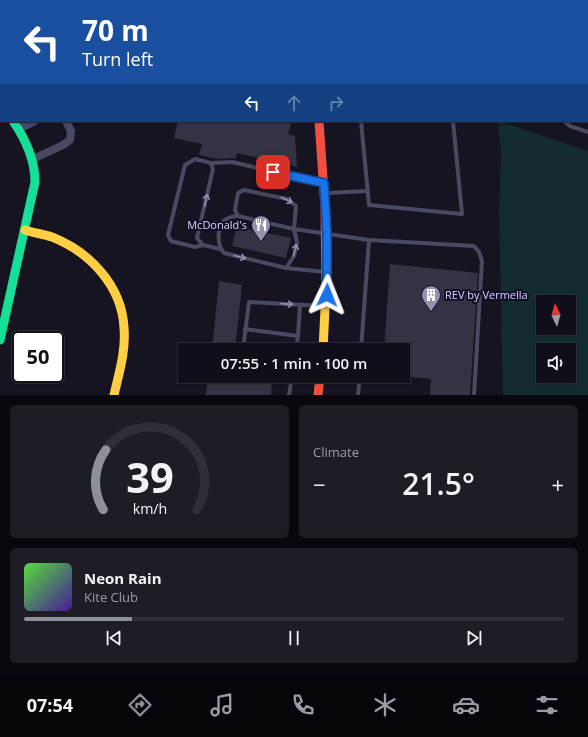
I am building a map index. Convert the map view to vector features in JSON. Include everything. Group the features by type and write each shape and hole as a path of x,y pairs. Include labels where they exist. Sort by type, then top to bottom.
{"street":[{"path":"0,340 35,182 33,159 19,129 14,122"},
{"path":"19,129 33,122"},
{"path":"33,159 63,145 70,140 71,131 66,122"},
{"path":"319,122 327,234 326,306 323,343"},
{"path":"25,230 53,238 74,248 105,274 114,290 121,307 124,337 123,356 114,395"},
{"path":"318,395 319,383"}],"lane":[{"path":"361,122 369,205 462,214 453,122"},
{"path":"565,122 570,126 588,132"},
{"path":"220,248 203,245 195,247 170,241 168,235 185,165 194,159 211,163 232,162 324,183"},
{"path":"203,245 197,238 213,169 211,163"},
{"path":"238,216 235,210 238,193 244,190 287,199 296,206 294,229 297,242 294,256 286,268"},
{"path":"325,193 368,191"},
{"path":"327,272 286,268 224,253 220,248 218,241 222,224 225,220 238,216 294,229 369,240 474,246 479,252 482,261 474,395"},
{"path":"362,343 369,240"},
{"path":"244,343 249,302 326,306"},
{"path":"297,343 300,305"},
{"path":"246,329 298,336"},
{"path":"289,395 291,383"},
{"path":"358,395 359,383"}],"green space":[{"path":"498,122 588,151 588,395 503,395 499,210 501,154"}],"building":[{"path":"178,122 292,122 288,134 295,136 297,167 237,153 236,158 217,159 199,155 202,144 174,138"},
{"name":"McDonald's","path":"237,227 291,238 286,258 232,246"},
{"name":"REV by Vermella","path":"390,264 478,273 470,395 430,395 431,379 410,377 410,343 384,343"},
{"path":"219,281 242,285 236,343 213,343"},
{"path":"207,383 272,383 271,395 206,395"}],"traffic: fast":[{"path":"0,340 35,182 35,174 29,150 14,122"}],"traffic: slow":[{"path":"25,230 52,237 66,243 91,261 102,272 110,285 117,298 122,313 124,328 122,362 114,395"},
{"path":"323,343 326,288"}],"traffic: jam":[{"path":"319,122 325,207 326,288"},
{"path":"318,395 319,383"}],"place":[{"name":"McDonald's","path":"261,242"},
{"name":"REV by Vermella","path":"431,312"}],"route":[{"path":"273,172 324,183 327,234 327,295"}]}
